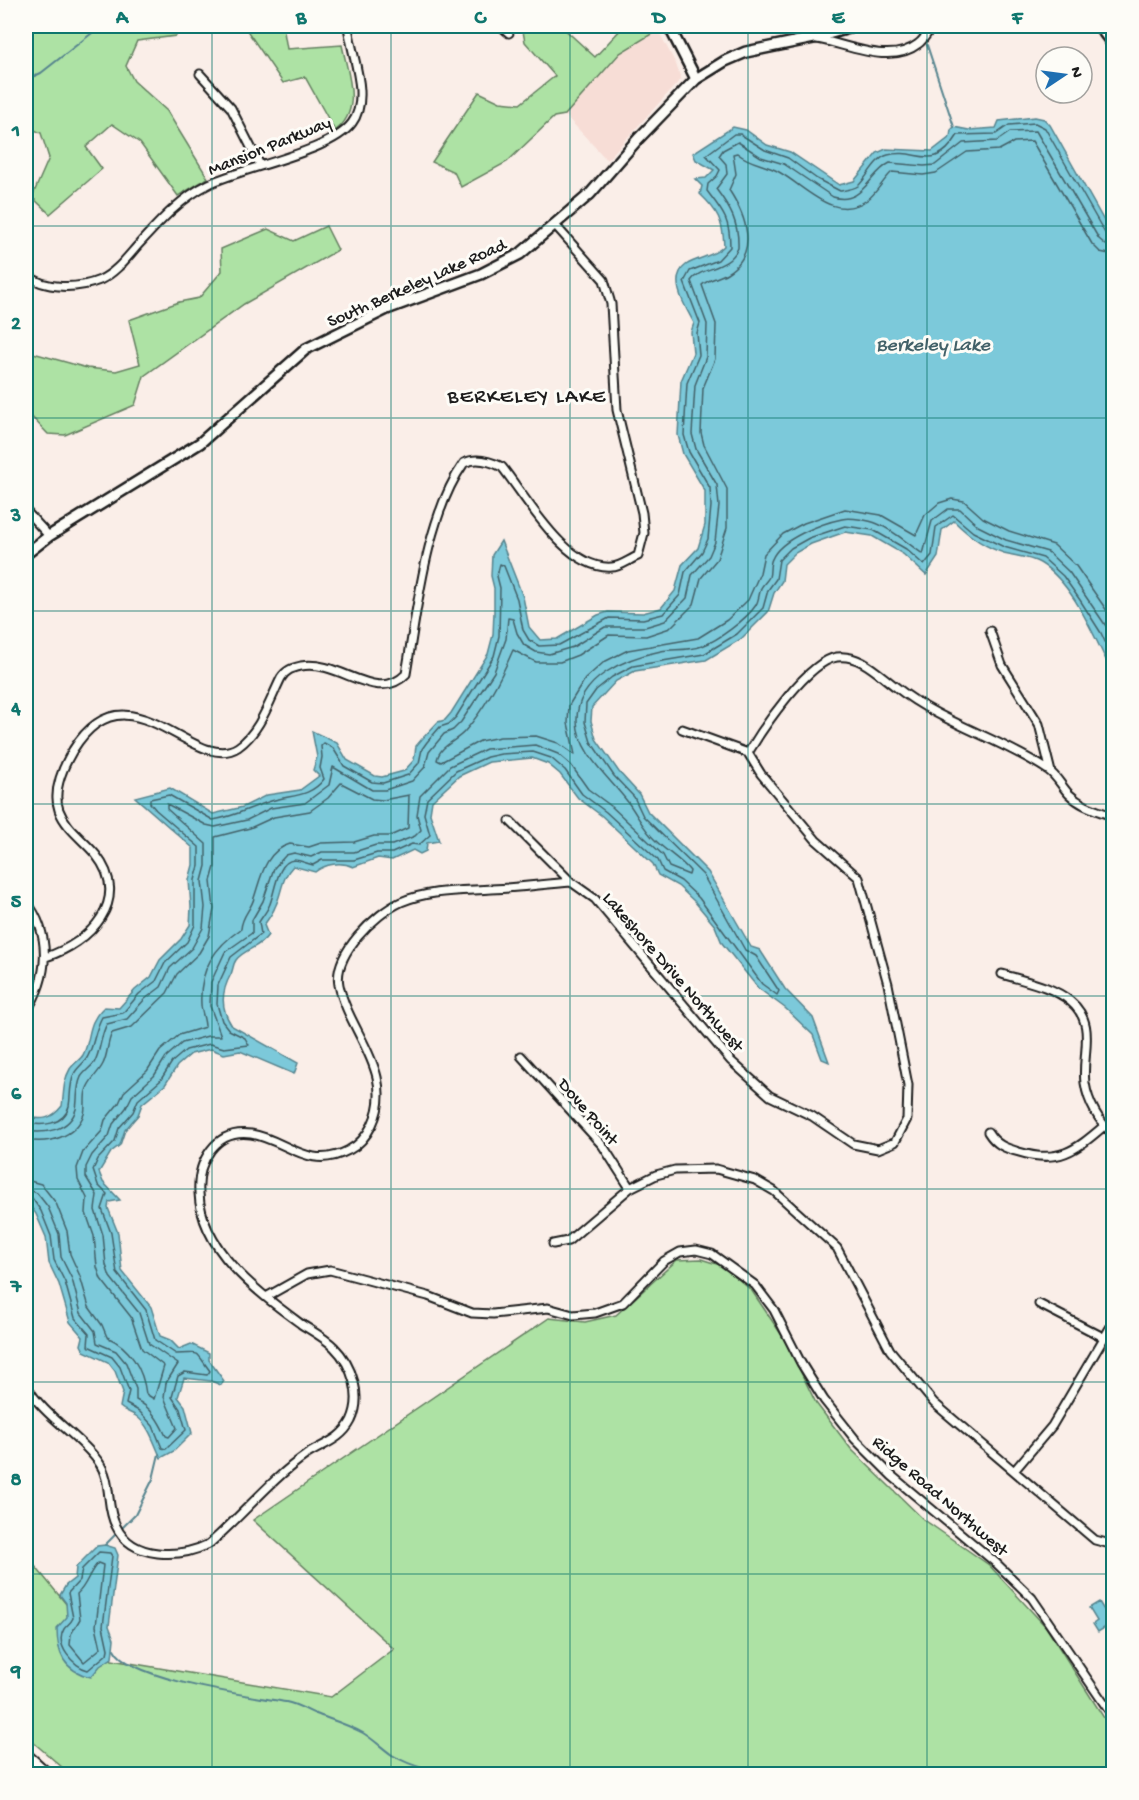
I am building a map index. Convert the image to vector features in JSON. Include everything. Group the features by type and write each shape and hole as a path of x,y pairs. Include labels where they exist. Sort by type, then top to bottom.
{"highway":[{"path":"26,1756 46,1774"}],"street":[{"name":"Mansion Parkway","path":"26,274 46,284 62,286 98,281 109,275 165,216 198,190 335,138 356,117 359,94 348,26"},
{"path":"501,26 508,33"},
{"path":"669,26 696,79"},
{"name":"South Berkeley Lake Road","path":"26,554 49,536 200,443 306,350 362,320 481,274 520,254 590,194 638,139 696,79 725,61 746,52 814,38 856,26"},
{"path":"814,38 894,54 920,43 932,26"},
{"path":"1099,26 1113,46"},
{"path":"200,74 231,108 260,165"},
{"path":"46,957 62,952 83,938 102,918 109,898 110,878 97,856 66,824 58,808 56,789 73,750 89,730 109,717 129,715 146,719 220,752 236,748 246,741 256,727 281,678 286,671 295,667 314,664 329,667 377,686 398,683 406,674 431,544 453,478 464,463 475,460 492,462 502,467 564,548 592,564 612,567 638,556 644,533 617,410 611,304 604,280 555,225"},
{"path":"26,511 49,536"},
{"path":"990,631 1002,665 1039,724 1051,772 1063,788 1083,805 1113,817"},
{"path":"682,729 748,753 759,735 808,675 822,662 851,657 928,708 1003,744 1051,772"},
{"name":"Lakeshore Drive Northwest","path":"510,821 571,882 595,900 731,1061 770,1096 812,1116 853,1144 878,1149 895,1142 907,1119 908,1085 888,984 859,878 816,840 761,774 748,753"},
{"path":"26,1385 38,1405 83,1444 99,1462 109,1482 116,1526 126,1539 142,1550 172,1554 194,1552 209,1544 285,1472 308,1455 338,1438 351,1420 356,1395 352,1373 334,1347 266,1297 213,1243 202,1219 198,1190 207,1153 215,1143 251,1134 296,1152 320,1158 334,1156 351,1149 369,1132 377,1113 379,1083 369,1050 348,1011 338,983 339,974 356,939 370,921 402,902 447,891 571,882"},
{"path":"26,901 41,929 46,957 40,979 26,1012"},
{"path":"1002,974 1055,992 1071,1002 1083,1017 1089,1037 1085,1083 1093,1110 1113,1135"},
{"name":"Dove Point","path":"521,1056 603,1146 630,1188"},
{"path":"988,1132 1001,1146 1039,1158 1066,1154 1104,1126"},
{"path":"553,1244 568,1241 630,1188 656,1175 692,1168 736,1173 774,1191 837,1248 881,1333 912,1378 934,1404 1095,1540 1113,1545"},
{"name":"Ridge Road Northwest","path":"266,1297 307,1274 330,1270 428,1296 472,1313 493,1314 548,1308 573,1314 596,1314 623,1303 664,1261 680,1252 696,1250 712,1254 754,1286 774,1310 812,1381 855,1438 892,1476 996,1563 1032,1598 1113,1718"},
{"path":"1039,1304 1103,1337"},
{"path":"1014,1471 1052,1426 1113,1321"}],"shaded area":[{"path":"658,30 676,64 681,79 607,160 565,115 620,53"}],"green space":[{"path":"26,26 180,26 176,36 137,41 126,66 134,81 167,111 208,178 178,196 140,143 112,124 86,147 102,169 50,214 32,197 49,158 41,133 26,126"},
{"path":"244,26 283,26 287,49 342,45 351,91 349,113 344,123 335,131 305,77 283,83"},
{"path":"522,26 561,26 595,57 621,29 617,26 655,26 658,30 620,53 565,115 554,117 507,162 461,187 454,172 432,162 479,92 500,102 520,104 555,76 525,42"},
{"path":"326,226 338,250 244,304 144,376 135,405 65,435 48,434 26,411 26,351 87,368 116,371 140,364 129,320 179,302 199,298 222,271 221,249 268,229 294,241"},
{"path":"701,1259 723,1266 752,1291 785,1340 816,1403 851,1449 923,1519 989,1565 1046,1627 1113,1732 1113,1774 70,1774 26,1736 26,1555 112,1660 331,1697 394,1649 253,1520 549,1318 585,1322 616,1315 677,1260"}],"water":[{"name":"Berkeley Lake","path":"1035,117 1044,119 1050,125 1113,237 1113,674 1074,598 1052,572 1036,561 1004,553 983,544 954,521 942,530 938,557 926,575 903,554 872,536 845,532 811,544 795,553 784,564 782,581 774,593 768,612 741,639 706,660 635,671 616,681 592,707 591,721 596,739 619,772 639,794 648,812 708,872 751,947 760,950 785,989 813,1018 829,1062 822,1059 813,1035 785,1008 758,988 722,943 715,926 695,902 678,886 658,875 653,864 602,816 578,798 560,774 548,764 532,758 489,762 459,776 432,801 430,814 439,841 427,843 426,851 420,854 413,850 392,860 378,858 353,867 333,864 315,872 293,866 286,876 274,909 264,925 268,935 261,943 243,953 236,960 225,987 223,1000 225,1013 232,1026 298,1063 294,1074 240,1051 224,1054 211,1049 191,1054 177,1066 165,1085 142,1104 138,1115 125,1130 120,1145 111,1152 99,1172 103,1182 120,1200 109,1202 108,1208 118,1233 122,1271 151,1307 160,1336 170,1340 179,1349 191,1344 209,1353 209,1360 224,1381 221,1385 211,1381 184,1378 178,1397 185,1406 192,1433 174,1451 161,1458 141,1420 120,1407 123,1392 115,1371 108,1362 84,1351 81,1345 83,1337 70,1322 59,1284 49,1263 46,1237 36,1214 26,1200 26,1117 46,1118 62,1106 68,1074 71,1067 83,1055 98,1013 104,1007 119,1008 151,977 160,960 181,939 190,925 189,880 193,865 193,848 135,797 170,788 213,814 243,807 267,795 300,790 319,776 313,770 317,757 312,731 337,743 347,760 375,776 382,777 404,771 414,760 416,746 438,722 445,720 451,713 488,654 493,635 494,612 492,555 501,541 523,597 529,627 540,640 557,639 598,615 608,612 643,613 661,608 675,591 682,565 698,548 705,525 705,491 683,454 678,435 681,381 693,353 691,332 694,323 680,294 678,278 686,265 724,246 718,217 700,194 702,186 695,179 706,178 714,170 696,160 693,153 733,127 746,130 767,145 790,152 839,185 854,181 877,153 886,149 932,151 950,137 954,127 969,130 996,128 999,121"},
{"path":"105,1545 115,1548 118,1555 109,1626 114,1639 112,1658 100,1666 91,1677 68,1666 61,1653 57,1628 67,1617 66,1603 60,1595 66,1585 75,1578 76,1567 97,1546"},
{"path":"1099,1602 1112,1623 1098,1632 1093,1624 1097,1621 1089,1608"}],"waterway":[{"path":"26,80 41,73 101,26"},
{"path":"921,26 922,30"},
{"path":"927,45 954,127"},
{"path":"105,1545 135,1515 153,1479 159,1454"},
{"path":"114,1649 124,1660 142,1670 192,1685 294,1704 357,1730 392,1755 409,1763 435,1771 462,1774"},
{"path":"512,1774 536,1772 560,1774"}],"district":[{"name":"BERKELEY LAKE","path":"527,395"}]}
